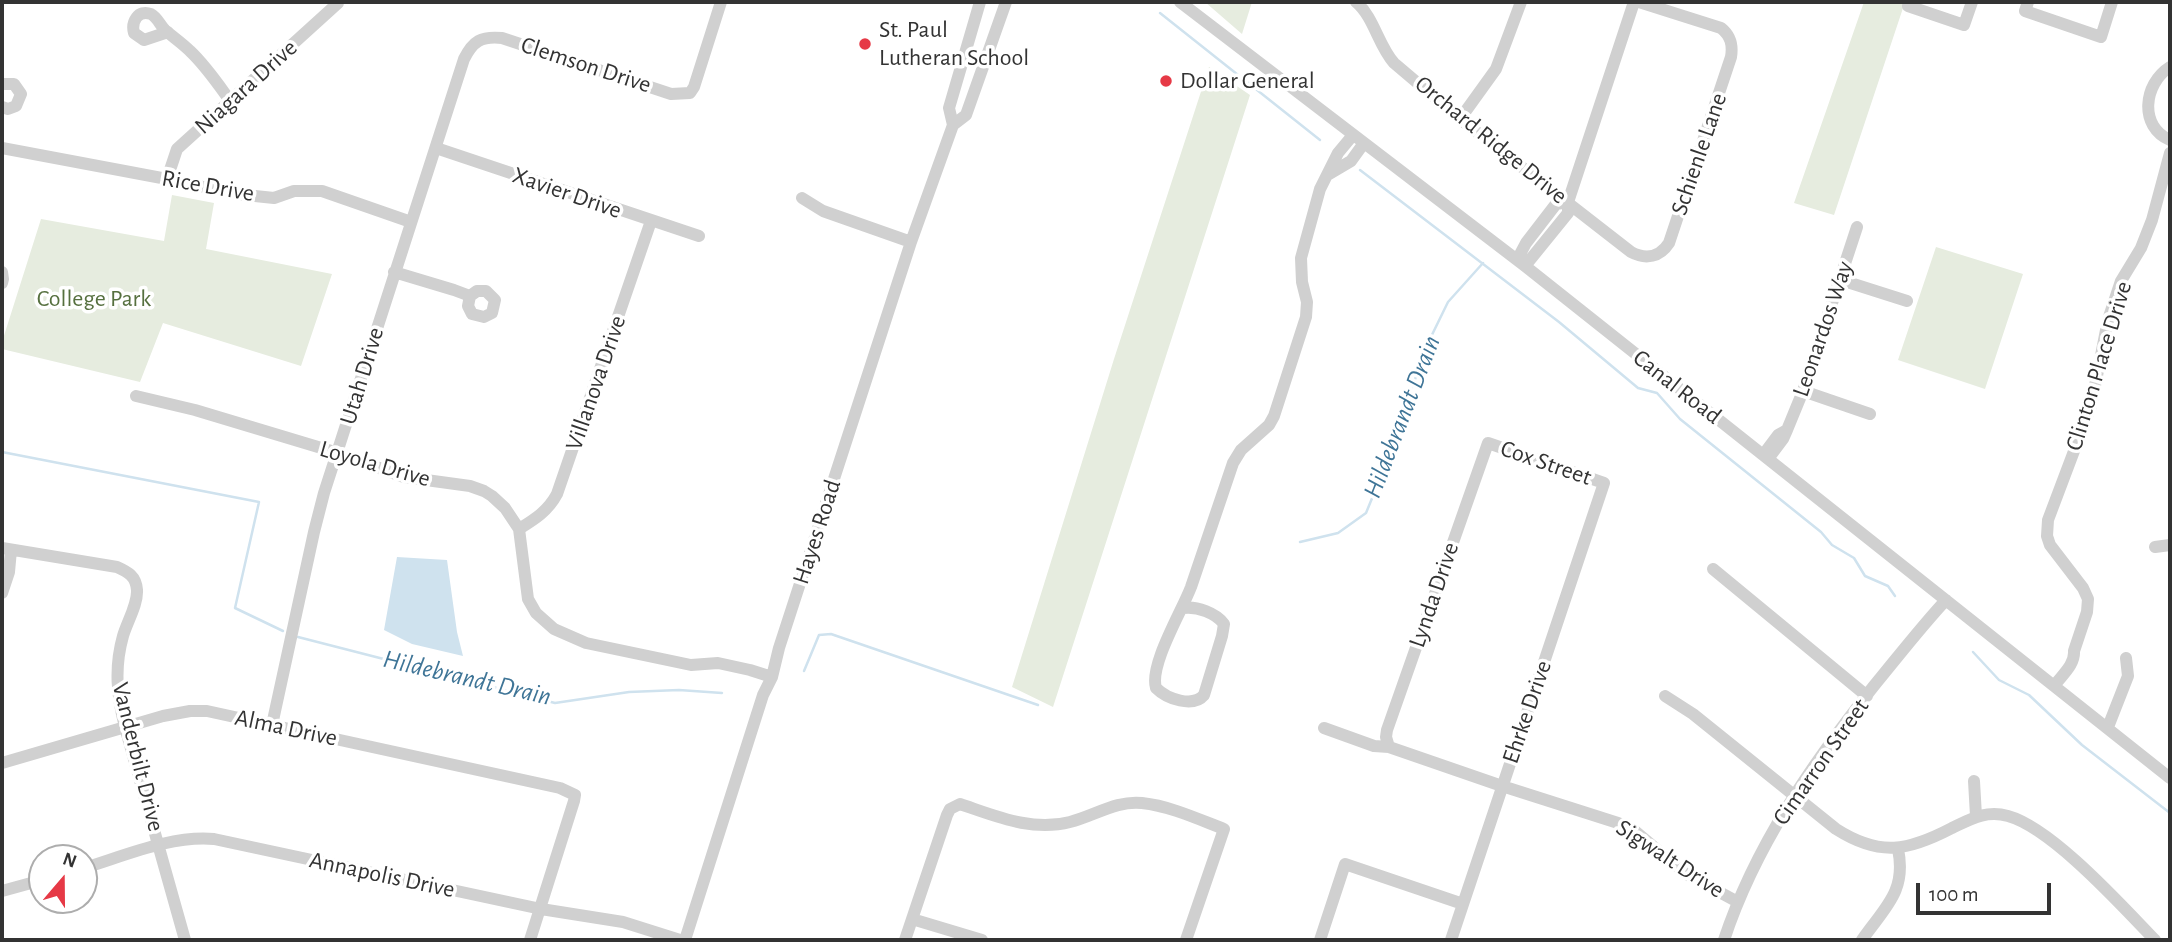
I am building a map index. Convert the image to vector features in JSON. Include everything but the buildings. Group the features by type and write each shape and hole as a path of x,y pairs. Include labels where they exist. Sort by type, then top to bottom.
{"street":[{"name":"Clemson Drive","path":"482,39 502,38 671,93 690,93 721,2"},
{"name":"Hayes Road","path":"953,125 948,108 980,2"},
{"name":"Hayes Road","path":"682,940 763,695 772,677 779,648 911,242 953,125 966,115 1006,2"},
{"name":"Canal Road","path":"1180,2 1521,263 2170,778"},
{"name":"Orchard Ridge Drive","path":"1356,2 1364,11 1388,57 1460,119 1632,252 1647,257"},
{"path":"1460,119 1496,69 1521,2"},
{"path":"1521,263 1568,213 1568,202 1637,2"},
{"name":"Schienle Lane","path":"1637,2 1721,28 1732,46 1731,57 1669,243 1661,252 1647,257"},
{"path":"1910,2 1908,6 1964,25 1972,2"},
{"path":"2028,2 2025,11 2101,37 2112,2"},
{"name":"Niagara Drive","path":"167,179 177,149 338,3"},
{"path":"168,33 189,50 231,102"},
{"name":"Utah Drive","path":"272,725 314,532 338,453 464,60 470,48 482,39"},
{"path":"2170,67 2155,80 2148,102 2150,115 2157,129 2164,138 2170,140"},
{"path":"2,84 14,84 21,94 19,103 3,113"},
{"path":"1183,608 1189,607 1216,615 1224,624 1204,695 1194,702 1161,693 1154,682 1168,638 1183,608 1233,463 1241,450 1269,425 1276,410 1306,317 1307,302 1302,282 1301,258 1318,195 1329,174 1351,161 1358,139"},
{"name":"Rice Drive","path":"2,148 236,194 274,198 294,191 322,191 411,222"},
{"name":"Xavier Drive","path":"436,148 699,236"},
{"name":"Clinton Place Drive","path":"2054,686 2075,658 2074,651 2087,612 2088,599 2083,588 2050,545 2047,536 2048,520 2091,406 2108,320 2121,281 2141,248 2170,153"},
{"path":"802,198 823,211 911,242"},
{"name":"Villanova Drive","path":"519,529 548,508 557,494 651,221"},
{"name":"Leonardos Way","path":"1765,457 1783,439 1787,430 1857,227"},
{"path":"2,272 2,283"},
{"path":"394,272 470,296"},
{"path":"1841,279 1907,301"},
{"path":"1802,391 1870,414"},
{"name":"Loyola Drive","path":"136,396 194,410 338,453 404,477 470,486 492,496 505,508 519,529"},
{"name":"Cox Street","path":"1488,443 1604,483"},
{"name":"Lynda Drive","path":"1389,747 1387,730 1488,443"},
{"name":"Ehrke Drive","path":"1451,940 1604,483"},
{"path":"519,529 528,599 536,613 554,629 586,643 691,665 718,663 772,677"},
{"path":"2155,547 2170,545"},
{"path":"2,593 9,572 6,549"},
{"name":"Vanderbilt Drive","path":"6,549 117,567 131,574 137,592 116,666 117,691 185,940"},
{"path":"1713,569 1867,696"},
{"name":"Cimarron Street","path":"1724,940 1736,901 1795,795 1848,718 1946,600"},
{"path":"2108,727 2128,676 2126,658"},
{"path":"1665,696 1693,714 1846,835 1872,846 1898,849 1939,835 1976,816 1992,814 2006,815 2032,827 2079,865 2150,939"},
{"name":"Alma Drive","path":"2,763 163,716 207,711 535,782 575,795 541,909"},
{"name":"Sigwalt Drive","path":"1325,728 1601,817 1635,831 1686,874 1736,901"},
{"path":"1974,781 1976,816"},
{"path":"905,940 950,809 960,804 1012,821 1044,825 1067,823 1108,808 1140,803 1177,811 1224,829 1186,940"},
{"name":"Annapolis Drive","path":"98,863 189,838 214,839 541,909 623,922 682,940"},
{"path":"1862,940 1888,907 1898,885 1898,849"},
{"path":"1320,940 1345,864 1463,904"},
{"path":"2,891 28,884"},
{"path":"530,940 541,909"},
{"path":"912,919 982,940"}],"green space":[{"path":"1205,2 1252,2 1242,34"},
{"path":"1864,2 1905,2 1834,215 1794,203"},
{"path":"1209,67 1250,95 1053,707 1012,687 1114,359"},
{"name":"College Park","path":"172,195 214,203 206,249 332,274 301,366 163,323 140,382 2,349 41,219 164,241"},
{"path":"1936,247 2023,274 1985,389 1898,360"}],"water":[{"path":"397,557 447,560 463,656 412,644 384,630"}],"waterway":[{"path":"1160,13 1320,140"},
{"path":"1360,170 1559,322 1638,388 1657,393 1680,419 1821,532 1832,545 1854,558 1865,576 1888,586 1895,596"},
{"name":"Hildebrandt Drain","path":"1300,542 1338,533 1366,513 1428,343 1448,302 1483,263"},
{"name":"Hildebrandt Drain","path":"2,452 259,502 235,608 283,631"},
{"name":"Hildebrandt Drain","path":"804,671 819,635 831,634 1038,705"},
{"name":"Hildebrandt Drain","path":"298,637 555,703 629,692 679,690 722,693"},
{"path":"1973,652 1999,680 2029,695 2082,745 2170,813"}],"place":[{"name":"St. Paul Lutheran School","path":"865,44"},
{"name":"Dollar General","path":"1166,81"}]}
